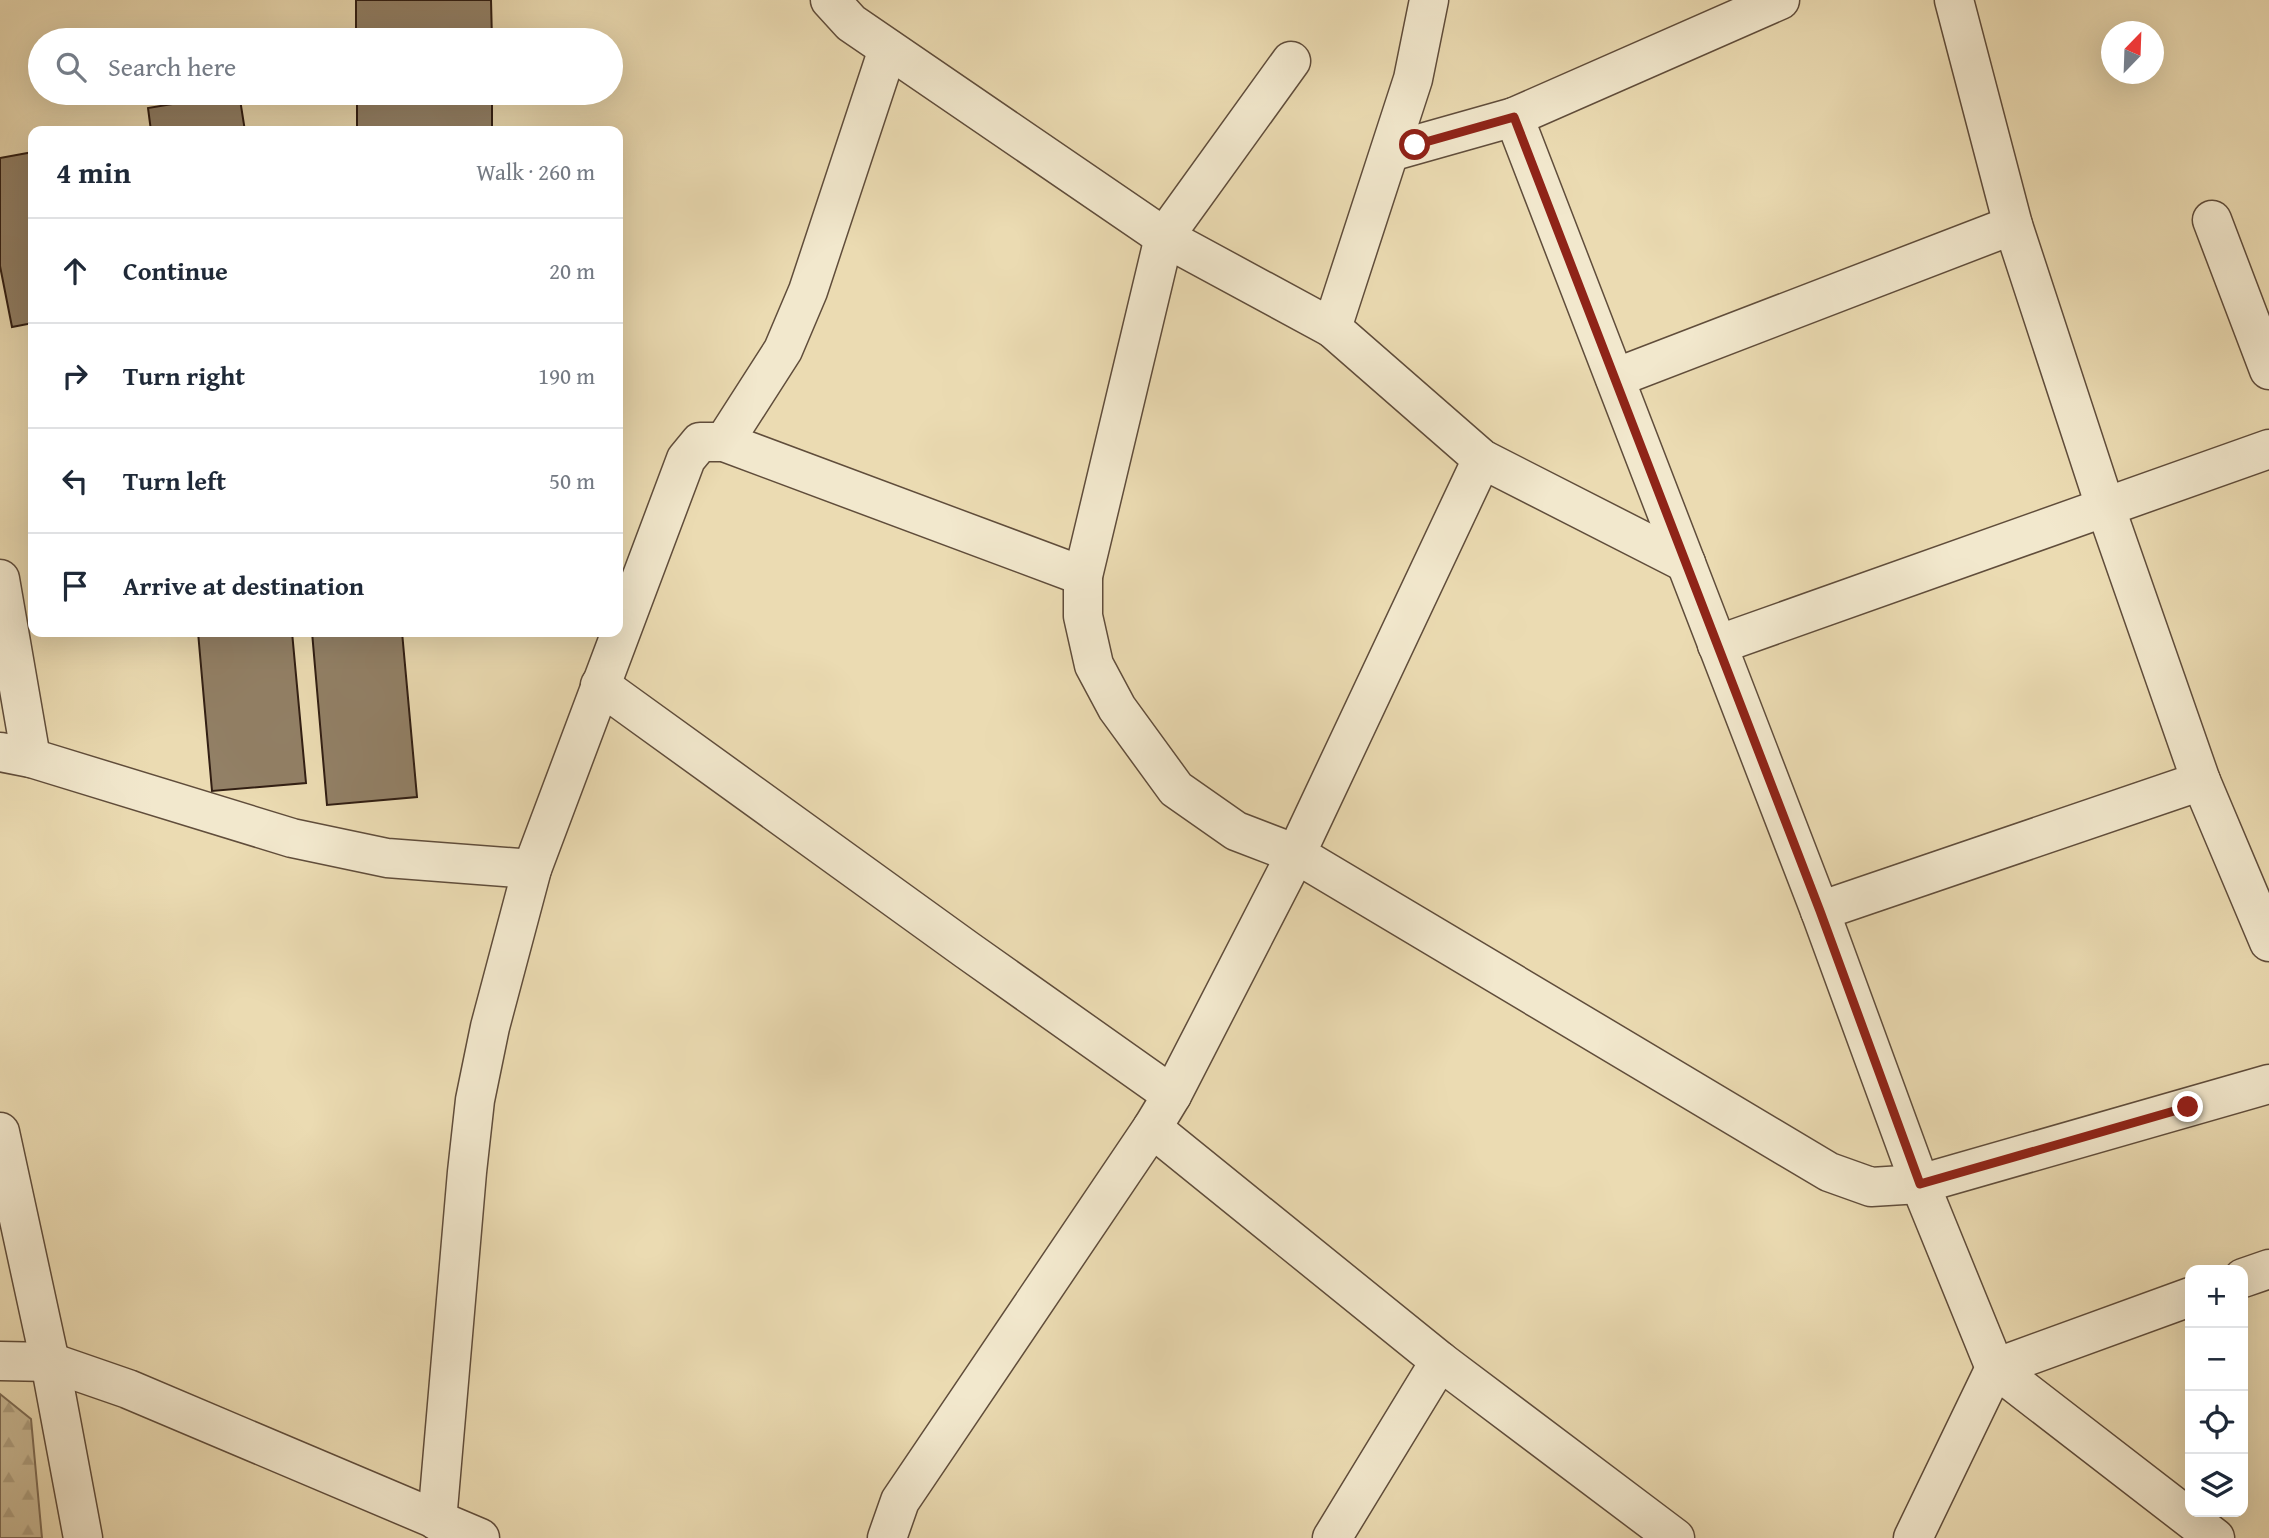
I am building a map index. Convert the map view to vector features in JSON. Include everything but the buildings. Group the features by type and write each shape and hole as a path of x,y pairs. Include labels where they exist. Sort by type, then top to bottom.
{"street":[{"path":"830,0 851,23 1164,237 1332,328 1482,459 1686,564"},
{"path":"1332,328 1413,79 1429,0"},
{"path":"1390,152 1514,117 1780,0"},
{"path":"1954,0 2013,225 2105,506 2201,781 2269,942"},
{"path":"724,442 783,350 808,290 888,49"},
{"path":"1291,61 1164,237 1083,576 1083,616 1094,665 1118,708 1175,789 1236,831 1296,853 1829,1172 1871,1187 1920,1184 2269,1084"},
{"path":"1514,117 1820,911 1920,1184 1995,1368 2214,1538"},
{"path":"2212,220 2269,370"},
{"path":"1615,378 2013,225"},
{"path":"623,625 686,459 699,442 724,442 1083,576"},
{"path":"1717,645 2269,449"},
{"path":"887,1538 900,1501 1172,1095 1296,853 1482,459"},
{"path":"0,579 16,755 292,838 387,858 532,869"},
{"path":"437,1521 475,1100 490,1027 532,869 618,637"},
{"path":"600,685 1172,1095"},
{"path":"1820,911 2201,781"},
{"path":"1152,1128 1440,1361 1675,1538"},
{"path":"0,1132 50,1362 83,1538"},
{"path":"2248,1276 2269,1269"},
{"path":"1913,1538 1995,1368 2185,1299"},
{"path":"0,1361 50,1362 128,1390 480,1538"},
{"path":"1332,1538 1440,1361"}],"green space":[{"path":"0,1394 31,1419 42,1538 0,1538"}],"route":[{"path":"1415,145 1514,117 1820,911 1920,1184 2188,1107"}]}
